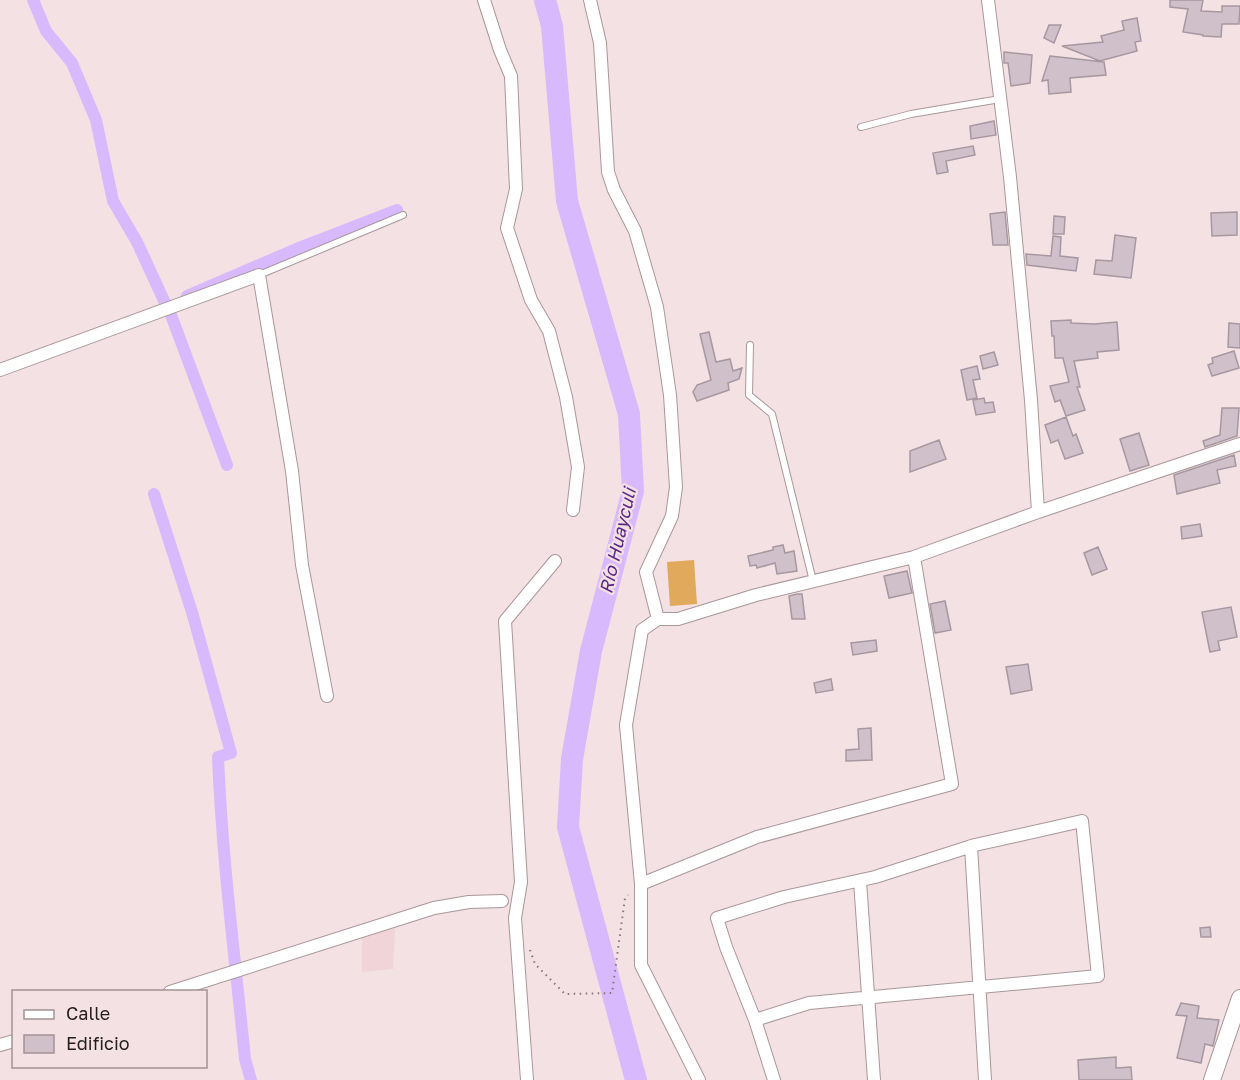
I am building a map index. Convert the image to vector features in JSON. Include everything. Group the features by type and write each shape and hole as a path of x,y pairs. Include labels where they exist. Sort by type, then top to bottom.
{"main road":[{"path":"1212,1080 1240,998"}],"street":[{"path":"484,0 500,51 511,76 516,189 507,228 531,300 549,331 566,397 579,467 573,510"},
{"path":"590,0 600,44 608,172 614,190 635,231 657,307 669,395 676,487 672,516 646,572 658,619"},
{"path":"988,0 1010,177 1038,512"},
{"path":"0,370 259,275 292,471 302,565 327,696"},
{"path":"699,1080 641,965 641,884 626,725 642,630 658,619 678,620 756,595 914,557 1038,512 1240,444"},
{"path":"641,884 757,837 952,784 914,557"},
{"path":"527,1080 515,918 521,882 505,621 555,561"},
{"path":"755,1020 768,1018 809,1003 1098,976 1082,821 971,846 860,881 784,897 717,918 755,1020 774,1080"},
{"path":"971,846 985,1080"},
{"path":"860,881 874,1080"},
{"path":"176,990 434,908 470,902 502,901"}],"lane":[{"path":"861,127 911,114 1000,99"},
{"path":"259,275 403,215"},
{"path":"750,345 749,395 772,414 813,581"}],"path":[{"path":"528,945 535,964 565,994 612,993 626,898 641,884"}],"shaded area":[{"path":"694,560 697,604 670,606 667,562"},
{"path":"395,928 393,969 362,972 362,938"}],"building":[{"path":"1170,0 1203,0 1201,11 1222,12 1222,6 1240,6 1239,24 1222,24 1221,37 1183,32 1188,9 1170,7"},
{"path":"1137,18 1141,41 1135,42 1137,51 1100,61 1062,46 1103,42 1101,36 1124,30 1122,21"},
{"path":"1049,25 1061,25 1054,43 1044,38"},
{"path":"1004,52 1032,55 1030,83 1011,86 1008,63 1004,63"},
{"path":"1050,56 1104,62 1106,75 1070,78 1071,92 1049,94 1048,80 1042,81"},
{"path":"994,121 996,135 971,139 970,126"},
{"path":"973,146 975,155 946,161 948,172 937,174 933,153"},
{"path":"1005,212 1008,245 993,245 990,214"},
{"path":"1237,212 1237,235 1212,236 1211,213"},
{"path":"1054,216 1065,217 1064,234 1053,234"},
{"path":"1115,235 1136,238 1131,278 1094,274 1096,260 1112,261"},
{"path":"1053,236 1061,237 1060,256 1078,258 1076,271 1027,265 1026,254 1051,256"},
{"path":"1071,320 1071,323 1094,324 1117,322 1119,350 1097,352 1098,358 1074,361 1080,387 1077,387 1085,410 1066,416 1060,400 1055,402 1050,386 1069,382 1063,358 1055,358 1051,321"},
{"path":"1229,323 1240,324 1240,348 1228,347"},
{"path":"709,332 716,362 730,359 733,371 742,368 739,379 728,383 729,390 697,401 693,392 697,385 711,380 700,334"},
{"path":"1234,351 1239,368 1212,376 1208,365 1213,363 1212,358"},
{"path":"994,352 998,365 983,369 980,356"},
{"path":"977,366 980,379 973,380 977,398 967,400 961,370"},
{"path":"984,398 985,403 993,402 995,412 976,415 973,400"},
{"path":"1222,408 1239,408 1237,436 1205,447 1203,441 1220,435"},
{"path":"1066,417 1083,453 1065,459 1058,440 1051,443 1045,425"},
{"path":"1139,433 1149,465 1130,471 1120,439"},
{"path":"939,440 946,459 910,472 910,451"},
{"path":"1234,455 1236,466 1217,470 1220,483 1177,494 1174,475"},
{"path":"1200,524 1202,536 1182,539 1181,527"},
{"path":"783,545 785,553 794,551 797,571 777,574 775,563 757,568 756,565 750,566 748,556"},
{"path":"1098,547 1107,569 1092,575 1084,553"},
{"path":"907,571 912,593 889,598 884,576"},
{"path":"802,594 805,619 792,619 789,596"},
{"path":"945,601 951,630 935,633 930,604"},
{"path":"1231,607 1237,637 1218,641 1220,650 1210,652 1202,612"},
{"path":"876,640 877,651 853,655 851,643"},
{"path":"1028,664 1032,690 1011,694 1006,667"},
{"path":"831,679 833,690 816,693 814,683"},
{"path":"871,728 872,760 846,761 846,750 859,749 858,729"},
{"path":"1210,927 1211,937 1201,937 1200,928"},
{"path":"1181,1003 1199,1006 1197,1018 1219,1020 1213,1046 1205,1044 1201,1063 1177,1058 1187,1016 1176,1015"},
{"path":"1116,1057 1116,1068 1131,1067 1132,1080 1079,1080 1078,1060"}],"waterway":[{"path":"33,0 46,31 72,63 96,120 113,201 137,242 166,305"},
{"name":"Río Huayculi","path":"545,0 552,26 567,201 629,414 633,491 591,651 572,759 568,827 636,1080"},
{"path":"187,296 301,247 397,210"},
{"path":"171,315 227,465"},
{"path":"154,494 192,612 231,753 218,757 220,795 245,1059 251,1080"}]}
